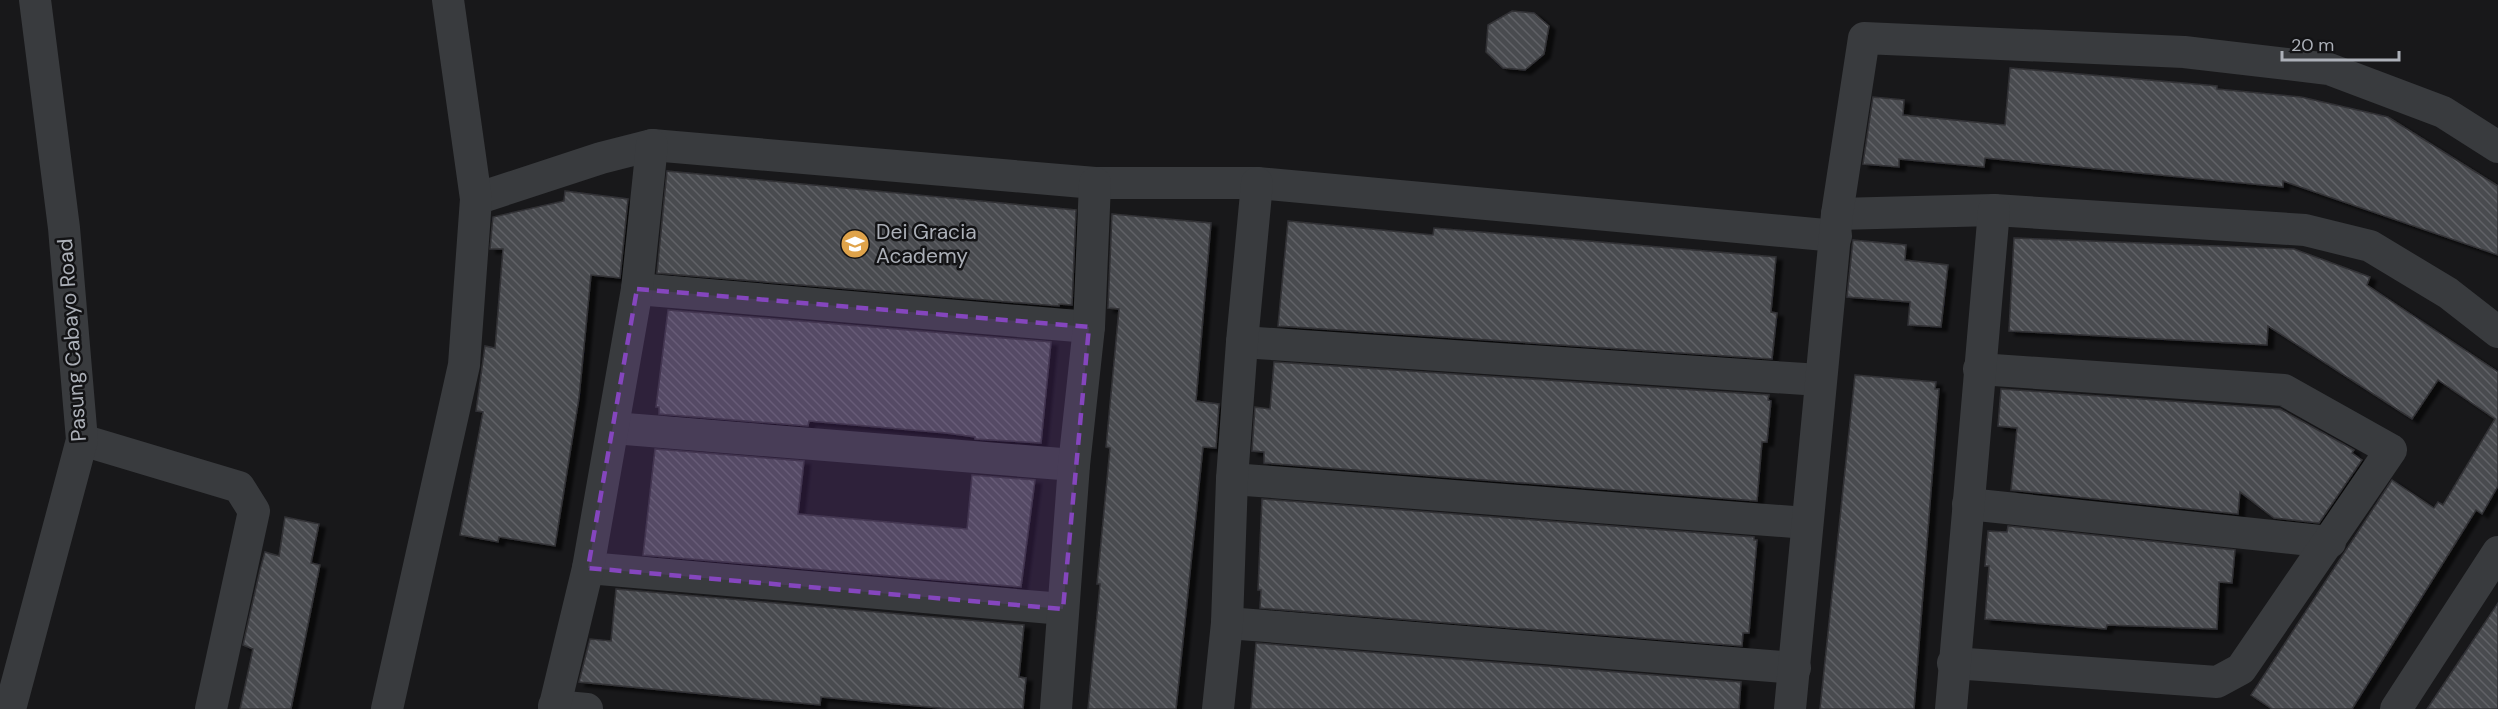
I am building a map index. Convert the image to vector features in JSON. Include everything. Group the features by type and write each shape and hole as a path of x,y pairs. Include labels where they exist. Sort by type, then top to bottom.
{"street":[{"name":"Pasung Cabayo Road","path":"10,709 82,440 64,228 35,0"},
{"path":"387,709 464,364 476,199 448,0"},
{"path":"1790,709 1820,380 1837,225 1863,38 2184,52 2330,69 2443,112 2498,147"},
{"path":"476,199 601,158 652,145 1095,183 1257,183 1837,225 1994,210 2306,230 2370,246 2448,293 2498,332"},
{"path":"587,709 554,708 588,568 613,428 637,289 652,145"},
{"path":"1056,709 1074,465 1089,327 1095,183"},
{"path":"1218,709 1227,623 1232,479 1242,342 1257,183"},
{"path":"1951,709 1953,663 1994,210"},
{"path":"637,289 1089,327"},
{"path":"1242,342 1820,380"},
{"path":"1953,663 2217,682 2241,669 2391,450 2284,390 1979,369"},
{"path":"613,428 1074,465"},
{"path":"82,440 239,486 254,511 210,709"},
{"path":"1232,479 1807,523"},
{"path":"1968,504 2330,542"},
{"path":"2396,709 2498,552"},
{"path":"588,568 1062,609"},
{"path":"1227,623 1795,668"}],"highlighted area":[{"path":"637,289 1089,327 1063,609 588,568"}],"building":[{"path":"1512,11 1534,13 1549,26 1544,54 1525,70 1503,68 1486,52 1488,25"},
{"path":"2010,68 2217,86 2217,89 2301,97 2388,117 2498,186 2498,255 2283,181 2283,187 1985,158 1984,167 1899,159 1899,167 1863,164 1873,97 1904,100 1903,115 2005,125"},
{"name":"Dei Gracia Academy","path":"667,171 1076,210 1072,305 1059,304 1059,306 657,273"},
{"path":"565,191 628,199 620,278 591,275 579,398 555,546 499,537 498,542 460,535 483,412 476,411 485,346 495,348 503,249 490,249 493,217 564,201"},
{"path":"1112,214 1211,223 1196,401 1219,404 1216,448 1203,447 1176,709 1088,709 1100,584 1097,584 1110,448 1106,447 1119,309 1108,308"},
{"path":"1288,221 1433,235 1434,228 1776,257 1771,312 1777,313 1772,359 1278,326"},
{"path":"2014,238 2294,249 2370,277 2367,285 2498,372 2498,486 2482,514 2476,510 2352,709 2272,709 2251,695 2392,480 2434,508 2438,502 2443,505 2495,419 2438,380 2412,419 2268,326 2267,345 2009,331"},
{"path":"1853,240 1906,245 1905,260 1948,265 1941,327 1908,325 1910,302 1847,297"},
{"path":"668,310 1051,342 1041,443 975,439 975,437 946,433 809,421 808,426 659,414 659,407 656,407"},
{"path":"1274,362 1769,395 1768,400 1771,401 1767,442 1762,442 1757,501 1264,463 1264,452 1252,451 1255,407 1270,409"},
{"path":"1855,375 1936,382 1935,389 1939,389 1914,709 1820,709"},
{"path":"2001,389 2280,409 2354,450 2352,453 2362,460 2319,523 2274,518 2240,492 2238,514 2011,490 2017,428 1998,426"},
{"path":"655,449 804,461 798,514 967,529 972,475 1035,480 1021,587 643,555"},
{"path":"1262,499 1754,537 1754,540 1757,540 1749,633 1743,633 1742,646 1260,608 1261,590 1258,590"},
{"path":"285,517 319,524 311,563 320,565 291,709 240,709 253,649 243,645 260,570 265,552 279,556"},
{"path":"2008,526 2235,550 2232,583 2219,582 2217,629 2107,625 2106,629 1985,619 1989,566 1985,566 1988,531 2007,532"},
{"path":"616,589 1024,625 1019,677 1026,678 1023,709 950,709 821,697 820,705 579,682 590,639 611,641"},
{"path":"2498,603 2498,709 2427,709 2470,645"},
{"path":"1256,643 1741,682 1739,709 1251,709"}],"place":[{"name":"Dei Gracia Academy","path":"855,244"}]}
